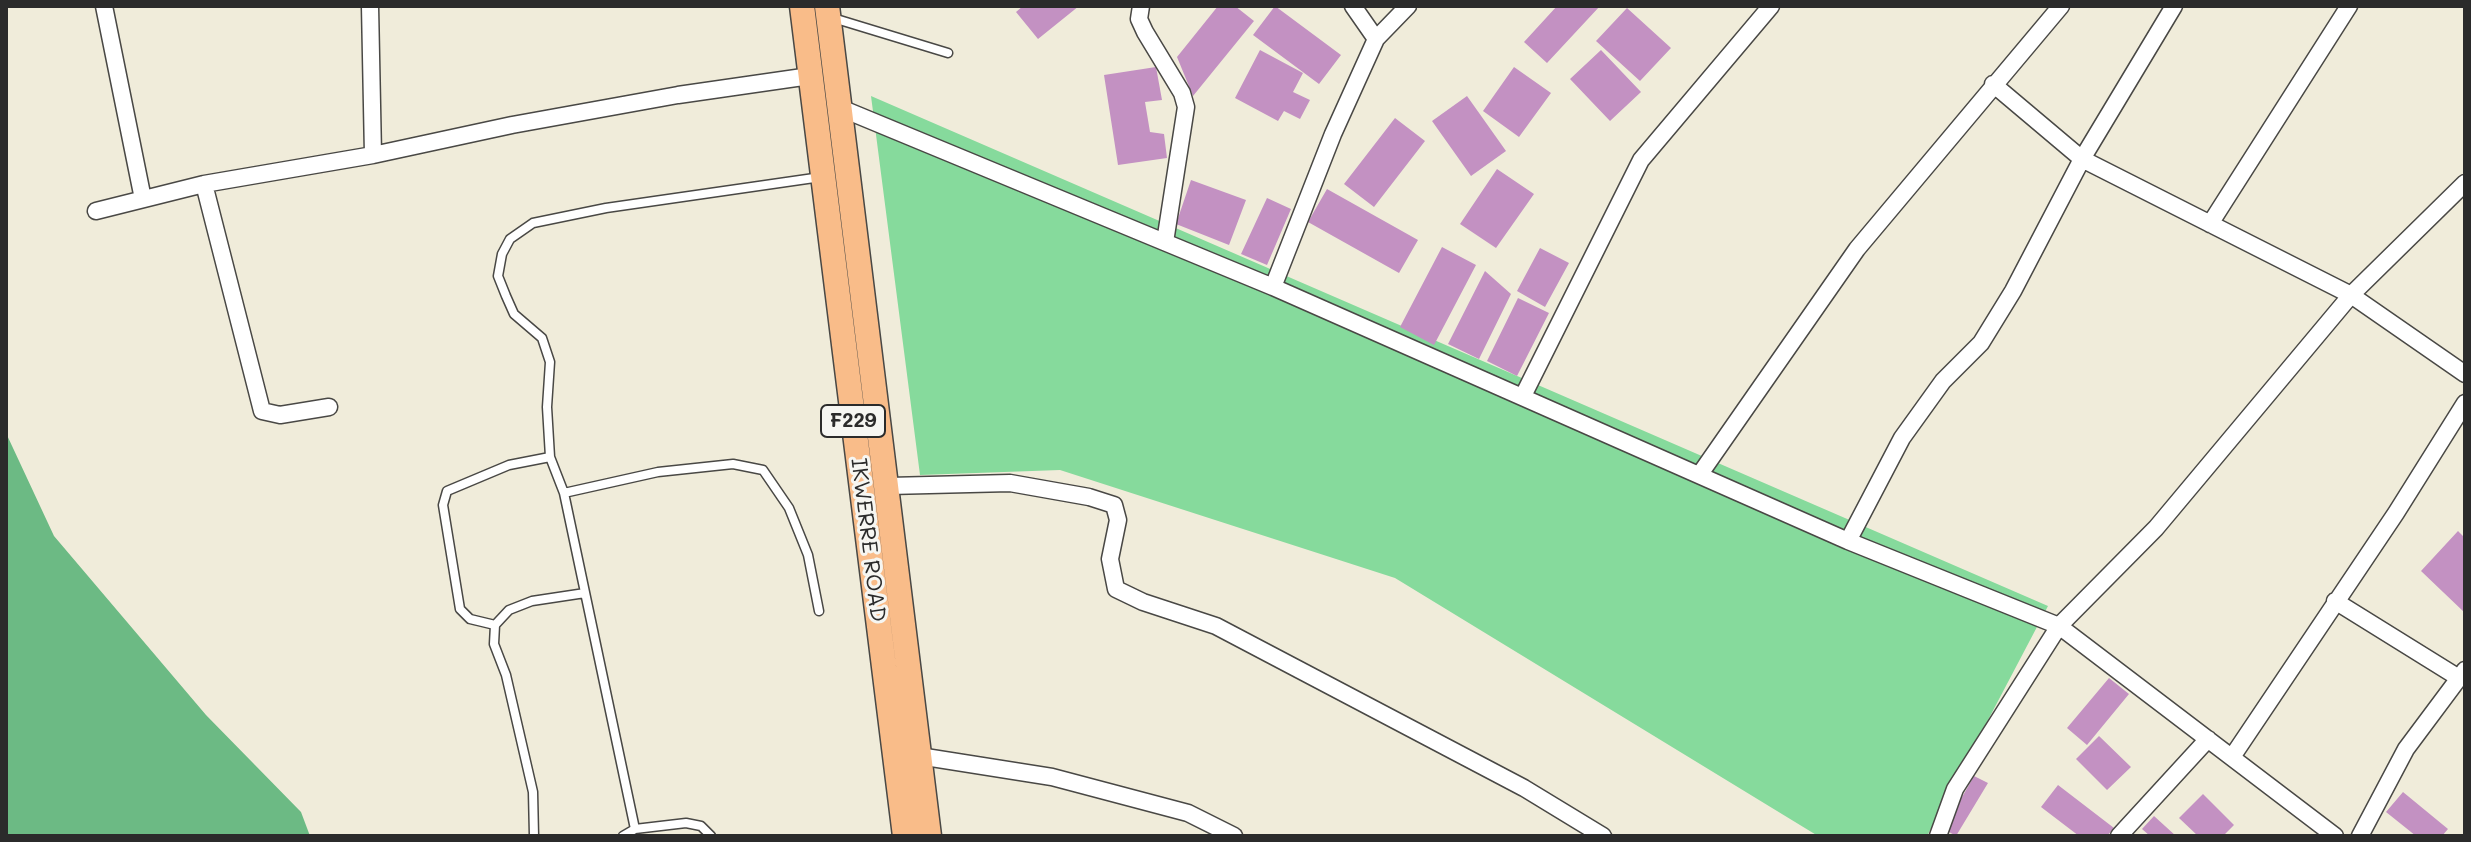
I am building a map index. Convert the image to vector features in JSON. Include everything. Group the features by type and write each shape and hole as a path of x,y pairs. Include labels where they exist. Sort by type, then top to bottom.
{"main road":[{"name":"IKWERRE ROAD","path":"802,6 905,836"},
{"name":"IKWERRE ROAD","path":"828,11 889,486 929,836"}],"street":[{"path":"104,6 143,199"},
{"path":"370,6 373,155"},
{"path":"1141,6 1139,19 1182,93 1186,107 1165,242"},
{"path":"1353,6 1376,39"},
{"path":"1273,287 1333,134 1376,39 1408,6"},
{"path":"1523,396 1641,160 1771,6"},
{"path":"1700,474 1857,249 2061,6"},
{"path":"1848,541 1902,438 1943,381 1981,343 2013,291 2082,159 2174,6"},
{"path":"2210,224 2349,6"},
{"path":"96,211 204,184 373,155 648,100 810,76"},
{"path":"1993,84 2082,159 2351,295 2465,374"},
{"path":"838,107 1273,287 1848,541 2059,626 2335,836"},
{"path":"1938,836 1955,789 2059,626 2156,528 2351,295 2465,183"},
{"path":"204,184 262,411 280,415 329,407"},
{"path":"2232,757 2465,403"},
{"path":"889,486 1010,483 1089,497 1114,505 1118,520 1110,559 1116,589 1143,602 1216,626 1524,788 1603,836"},
{"path":"2335,601 2462,674 2406,749 2360,836"},
{"path":"2119,836 2208,739"},
{"path":"919,756 1052,777 1188,813 1234,836"}],"lane":[{"path":"828,11 948,53"},
{"path":"635,829 564,493 550,457 547,407 550,362 542,338 514,314 498,276 510,239 533,223 606,208 821,177"},
{"path":"495,625 470,619 460,609 443,505 447,491 509,465 550,457"},
{"path":"564,493 658,472 733,464 763,470 789,508 808,555 819,611"},
{"path":"534,836 533,792 506,675 494,644 495,625 509,610 532,601 585,593"},
{"path":"623,836 635,829 686,823 701,826 711,836"}],"green space":[{"path":"871,96 2048,606 1927,836 1818,836 1395,578 1060,470 920,475"},
{"path":"6,433 54,536 206,715 301,812 310,836 6,836"}],"building":[{"path":"1023,6 1079,6 1038,39 1016,12"},
{"path":"1218,6 1235,6 1254,21 1193,96 1177,57"},
{"path":"1275,6 1341,55 1319,84 1253,35"},
{"path":"1557,6 1600,6 1547,63 1524,42"},
{"path":"1627,8 1671,48 1640,81 1596,41"},
{"path":"1260,50 1303,73 1293,92 1310,100 1300,119 1284,111 1278,121 1235,98"},
{"path":"1601,50 1641,92 1610,121 1570,79"},
{"path":"1156,67 1162,100 1145,102 1150,132 1164,134 1167,158 1118,165 1104,75"},
{"path":"1514,67 1551,93 1519,137 1483,111"},
{"path":"1467,96 1506,151 1471,176 1432,121"},
{"path":"1395,118 1425,141 1374,207 1344,184"},
{"path":"1497,169 1534,194 1496,248 1460,224"},
{"path":"1191,180 1246,200 1229,245 1176,224"},
{"path":"1327,189 1418,240 1399,273 1308,222"},
{"path":"1267,198 1291,209 1267,265 1241,254"},
{"path":"1442,247 1476,265 1434,345 1400,327"},
{"path":"1540,248 1569,263 1545,307 1517,291"},
{"path":"1485,271 1511,294 1479,359 1448,344"},
{"path":"1518,298 1549,313 1517,376 1487,361"},
{"path":"2458,531 2465,538 2465,613 2421,571"},
{"path":"2109,678 2129,694 2087,745 2067,728"},
{"path":"2099,736 2131,767 2107,790 2076,759"},
{"path":"1974,776 1988,783 1956,836 1944,829"},
{"path":"2058,785 2114,828 2107,836 2079,836 2041,807"},
{"path":"2403,792 2448,829 2442,836 2416,836 2386,812"},
{"path":"2203,794 2234,825 2223,836 2198,836 2179,818"},
{"path":"2154,816 2176,836 2150,836 2142,829"}]}
